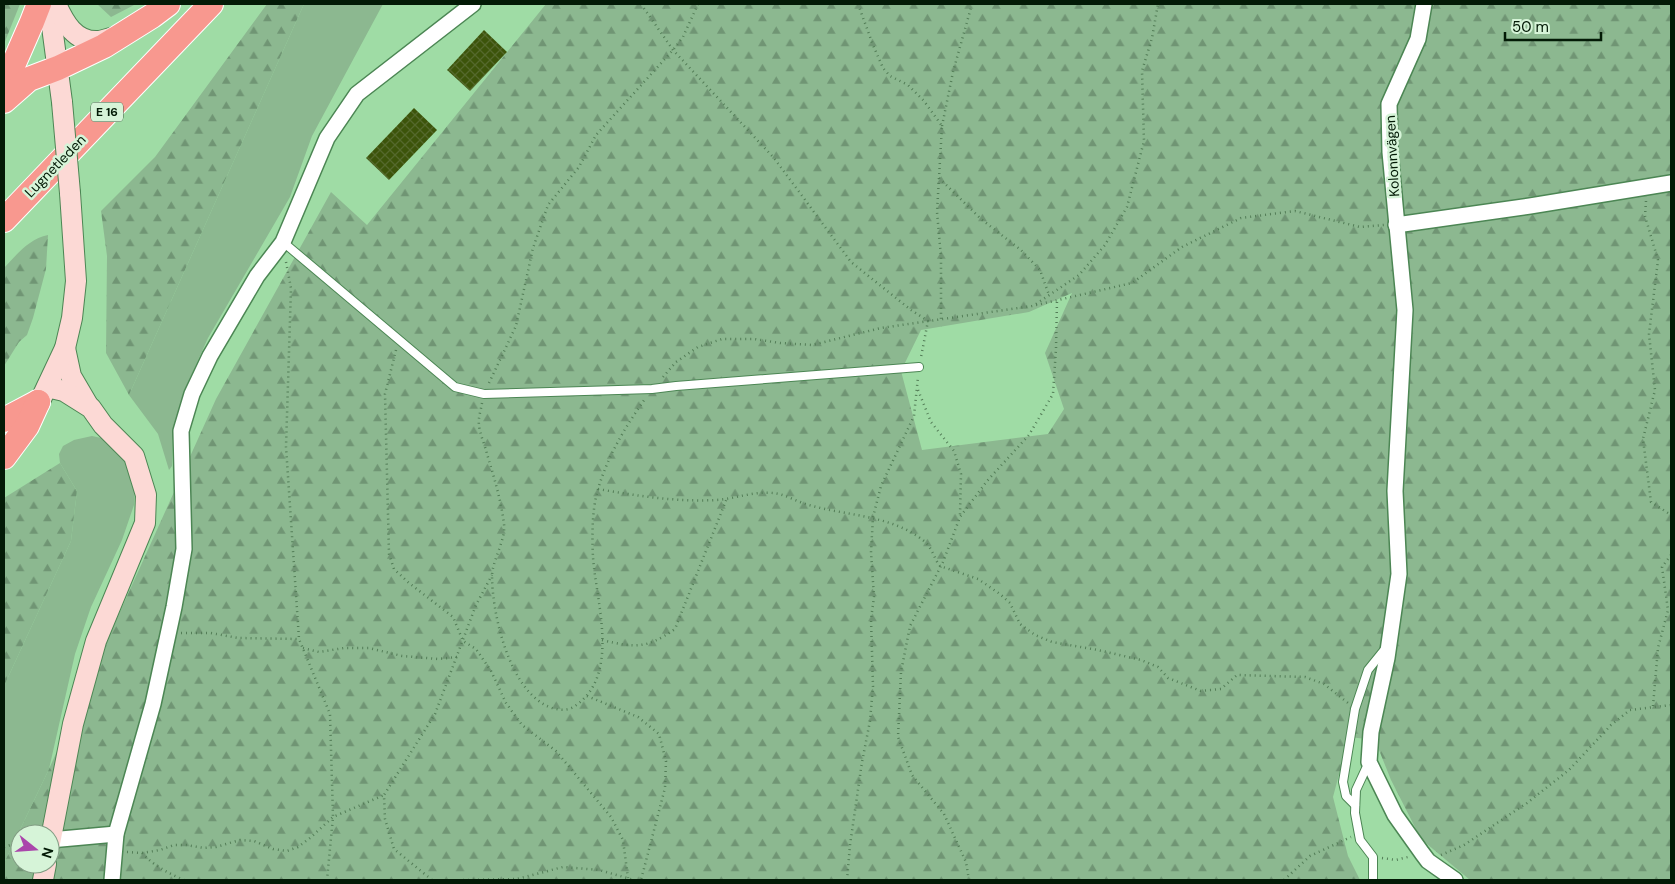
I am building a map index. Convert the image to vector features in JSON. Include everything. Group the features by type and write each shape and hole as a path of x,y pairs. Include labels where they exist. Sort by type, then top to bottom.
{"highway":[{"path":"4,86 39,4"},
{"path":"4,101 29,79 58,68 104,46 168,4"},
{"name":"Lugnetleden","path":"4,220 211,4"},
{"path":"4,420 43,395"},
{"path":"4,457 27,426 43,395"}],"main road":[{"path":"43,395 65,348 72,318 76,281 62,102 49,4"},
{"path":"56,4 65,25 83,38 98,41 122,35"},
{"path":"54,824 73,724 96,641 135,551 145,523 146,495 134,456 104,425 91,408 71,376 65,348"},
{"path":"43,395 64,391 91,408"},
{"path":"43,395 81,417 104,425"}],"street":[{"path":"112,880 116,834 153,704 184,549 181,431 192,394 210,356 257,276 283,242 327,138 357,94 473,4"},
{"name":"Kolonnvägen","path":"1369,762 1371,732 1389,644 1400,574 1396,491 1405,310 1390,152 1389,104 1418,39 1424,4"},
{"path":"1396,225 1671,183"},
{"path":"1369,762 1395,815 1425,857 1455,880"},
{"path":"60,841 116,834"}],"lane":[{"path":"283,242 455,386 484,394 652,389 919,367"},
{"path":"1356,805 1346,796 1343,782 1355,709 1368,670 1389,644"},
{"path":"1369,762 1356,790 1356,805 1360,840 1373,857 1373,880"}],"path":[{"path":"641,4 677,54 774,158 851,262 911,310 928,321 919,367 914,416 882,486 873,517 874,597 871,619 873,686 871,712 850,845 847,880"},
{"path":"858,4 883,68 890,76 908,85 924,101 942,126"},
{"path":"941,319 941,257 937,212 942,126 955,64 972,4"},
{"path":"1158,4 1152,38 1142,71 1144,141 1127,206 1105,244 1079,275 1032,306 1132,283 1182,247 1241,218 1295,211 1360,227 1396,225"},
{"path":"938,177 981,219 1021,250 1040,270 1049,295"},
{"path":"1648,187 1645,216 1658,260 1650,334 1655,390 1643,439 1651,502 1671,515"},
{"path":"283,242 291,288 286,447 299,639 330,714 333,817 327,880"},
{"path":"969,880 966,862 944,814 912,775 898,737 900,672 910,626 940,566 960,517 987,481 1029,436 1053,394 1057,300"},
{"path":"399,339 385,394 389,554 394,569 453,617 463,641 476,649 491,671 506,703 522,725 556,751 611,817 623,840 628,878"},
{"path":"917,388 931,422 954,451 961,474 960,517"},
{"path":"598,489 671,500 718,500 750,494 774,493 808,505 851,515 873,517 914,533 927,543 940,566 978,579 1010,603 1020,624 1036,635 1052,642 1141,660 1158,667 1168,678 1201,691 1221,689 1237,675 1305,677 1324,684 1355,709"},
{"path":"602,640 638,646 658,640 675,629 727,498"},
{"path":"1653,706 1658,648 1668,610 1662,567 1671,555"},
{"path":"114,851 142,853 174,845 216,847 240,840 254,840 273,849 287,851 298,847 333,817 384,795 435,714 476,606 492,574"},
{"path":"168,634 190,632 211,633 238,638 299,639"},
{"path":"302,648 319,652 344,648 369,648 402,656 438,659 457,657"},
{"path":"587,696 638,717 659,734 666,761 665,788 640,880"},
{"path":"1373,857 1396,860 1425,857 1464,845 1527,803 1569,770 1611,725 1630,710 1653,706 1671,706"},
{"path":"384,795 385,819 394,849 432,880"},
{"path":"1284,880 1310,856 1359,834"},
{"path":"142,853 151,863 184,880"},
{"path":"463,880 517,879 564,867 599,870 634,880"}],"green space":[{"path":"4,4 20,4 4,44"},
{"path":"97,4 136,4 111,17"},
{"path":"267,4 304,4 129,395 106,353 107,256 101,211 155,157"},
{"path":"304,4 383,4 312,136 290,197 208,338 190,378 180,407 172,441 172,466 169,470 158,434 129,395"},
{"path":"546,4 1671,4 1671,880 1470,880 1421,839 1391,780 1375,740 1349,737 1333,797 1348,856 1360,880 4,880 4,863 10,850 10,874 60,874 60,824 23,824 216,399 331,192 367,225","holes":["1072,293 1045,353 1064,409 1048,434 922,450 901,371 921,330 1029,312"]},
{"path":"48,235 46,269 33,318 27,335 19,342 4,366 4,268 29,244"},
{"path":"92,436 106,439 131,467 135,489 134,505 122,540 91,607 75,654 49,769 23,824 10,824 10,850 4,863 4,686 71,541 77,491 60,463 59,454 63,446 74,440"},
{"path":"60,463 77,491 71,541 4,686 4,498"}],"building":[{"path":"484,30 507,52 470,91 447,70"},
{"path":"414,108 437,130 389,180 366,158"}]}
